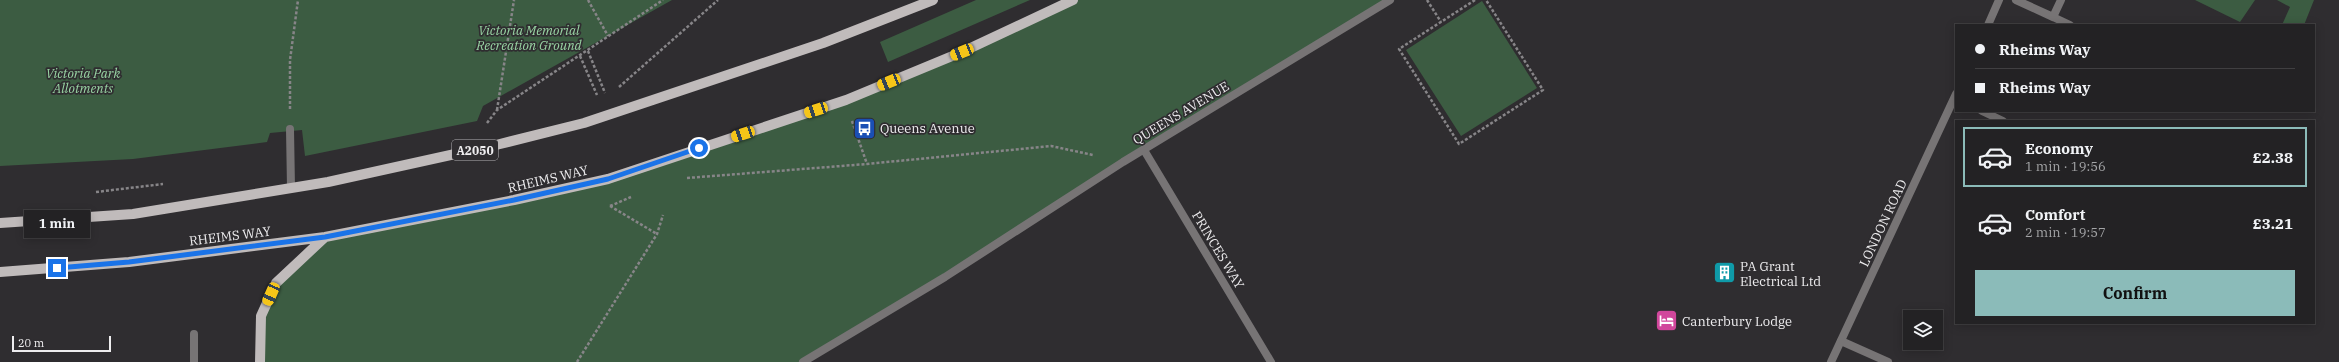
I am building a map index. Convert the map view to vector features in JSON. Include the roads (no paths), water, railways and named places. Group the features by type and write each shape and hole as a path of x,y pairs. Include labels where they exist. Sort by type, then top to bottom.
{"main road":[{"name":"A2050","path":"0,223 133,214 328,182 488,147 584,123 823,43 933,0"},
{"name":"RHEIMS WAY","path":"0,272 129,262 325,237 514,200 608,179 846,100 962,52 1073,0"},
{"path":"260,362 260,316 276,283 325,237"}],"street":[{"name":"QUEENS AVENUE","path":"803,362 951,273 1123,162 1390,0"},
{"path":"1988,24 1999,0"},
{"path":"2016,0 2068,24"},
{"path":"2053,17 2061,0"},
{"name":"LONDON ROAD","path":"1832,362 1955,97"},
{"path":"1984,112 2001,120"},
{"path":"290,129 291,188"},
{"name":"PRINCES WAY","path":"1144,150 1272,362"},
{"path":"194,334 194,362"},
{"path":"1841,341 1888,362"}],"place":[{"name":"Queens Avenue","path":"864,128"},
{"name":"PA Grant Electrical Ltd","path":"1725,273"},
{"name":"Canterbury Lodge","path":"1666,321"}],"park label":[{"name":"Victoria Memorial Recreation Ground","path":"529,38"},
{"name":"Victoria Park Allotments","path":"83,80"}]}
